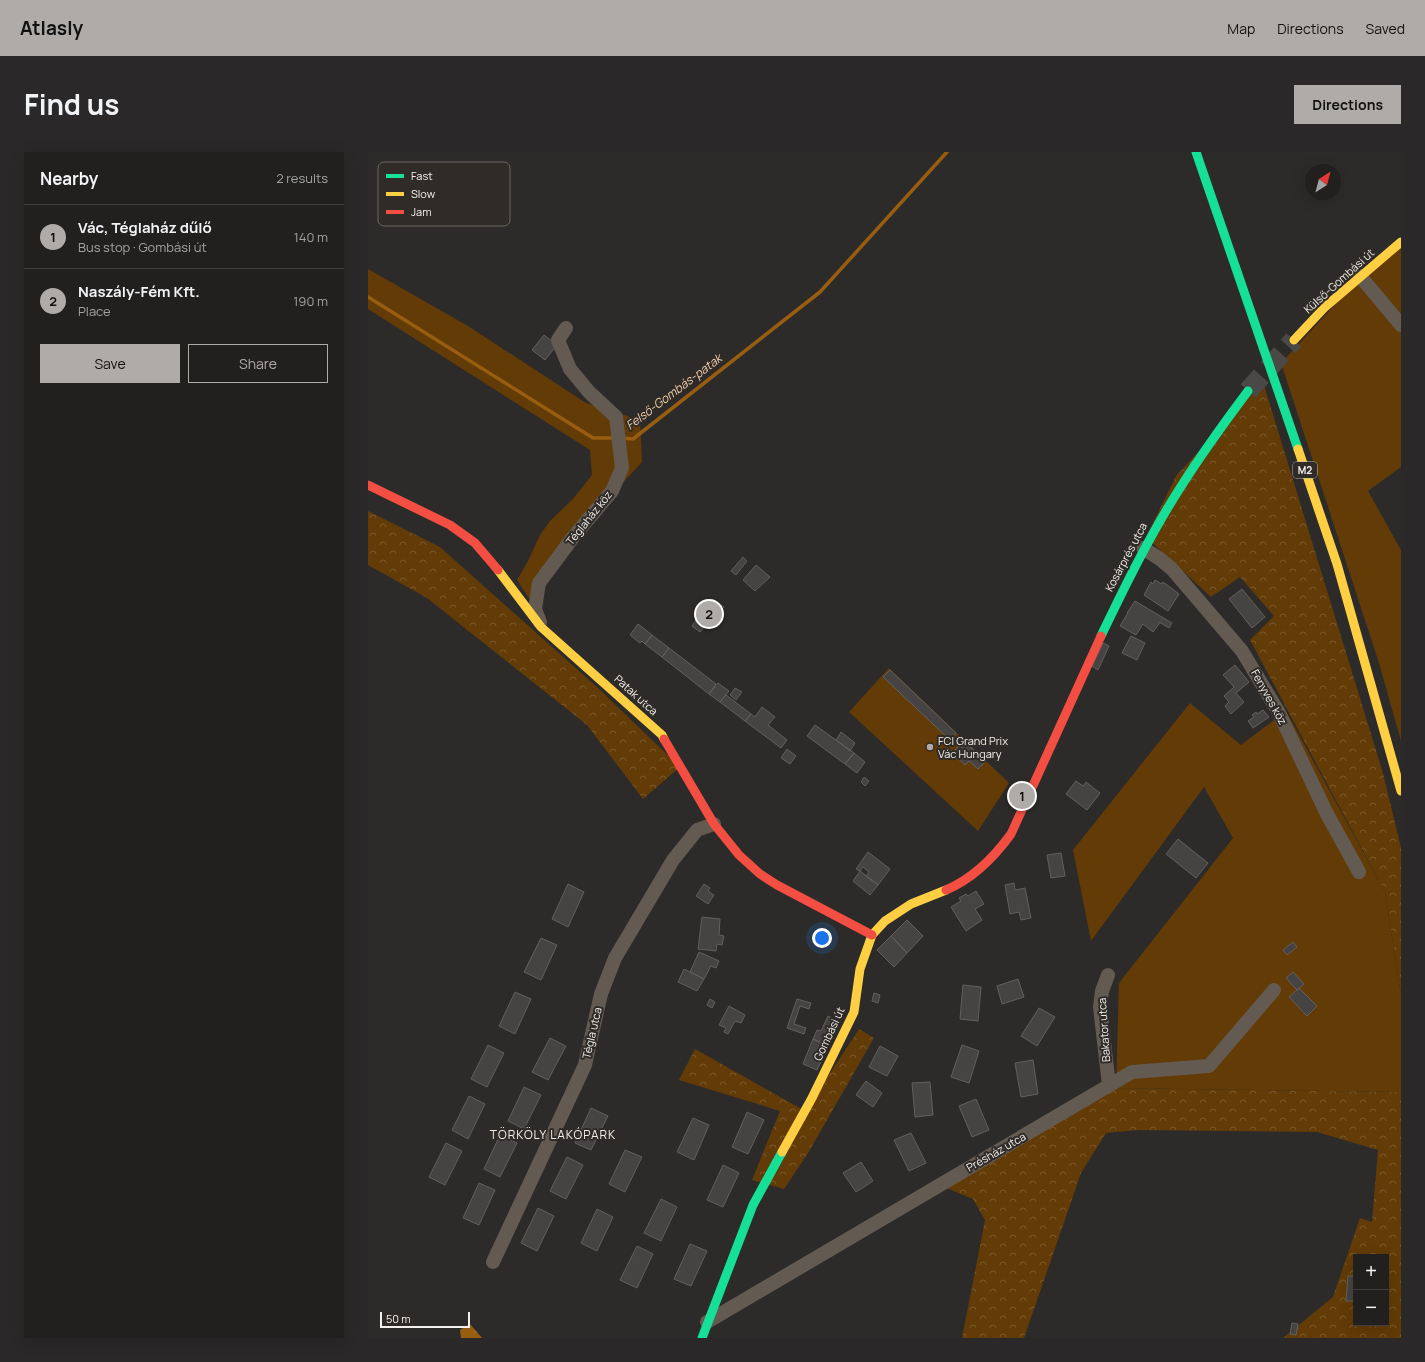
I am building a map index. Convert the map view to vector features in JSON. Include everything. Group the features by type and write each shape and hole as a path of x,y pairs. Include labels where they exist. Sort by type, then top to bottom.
{"main road":[{"name":"M2","path":"1196,152 1337,564 1401,791"},
{"name":"Külső-Gombási út","path":"1294,340 1325,307 1401,242"},
{"name":"Kosárprés utca","path":"1049,749 1105,624 1143,548 1219,428 1248,391"},
{"name":"Patak utca","path":"368,485 450,525 475,543 499,571 541,627 662,735 714,824 739,856 760,874 777,885 872,935"},
{"name":"Gombási út","path":"702,1338 753,1205 812,1098 854,1012 860,969 872,935 892,916 911,904 952,888 997,853 1011,834 1022,813 1049,749"}],"street":[{"path":"1360,276 1401,325"},
{"name":"Téglaház köz","path":"541,627 535,609 539,583 574,536 612,491 622,468 616,416 589,392 570,369 558,340 566,328"},
{"name":"Fenyves köz","path":"1143,548 1172,569 1242,651 1278,711 1327,814 1359,872"},
{"name":"Tégla utca","path":"493,1262 585,1065 601,994 615,958 673,860 697,830 714,824"},
{"name":"Bakator utca","path":"1108,975 1102,991 1100,1007 1110,1085"},
{"name":"Présház utca","path":"707,1322 1132,1072 1209,1066 1274,990"}],"green space":[{"path":"1401,244 1401,467 1368,491 1401,550 1401,741 1379,663 1281,363 1370,267"},
{"path":"368,269 468,326 586,403 640,420 642,462 618,488 544,582 540,615 517,580 540,535 550,521 573,499 592,475 590,450 368,309"},
{"path":"1263,382 1383,773 1401,848 1401,995 1385,892 1250,640 1274,616 1240,577 1211,597 1146,537 1176,476"},
{"path":"368,511 440,547 598,688 680,767 643,799 587,725 427,598 368,565"},
{"name":"FCI Grand Prix Vác Hungary","path":"889,668 1009,783 978,831 849,712"},
{"path":"1190,703 1241,745 1286,711 1385,892 1401,995 1401,1092 1116,1088 1119,983 1233,838 1204,787 1091,941 1073,850"},
{"path":"859,1029 874,1038 808,1153 784,1189 752,1180 780,1111 679,1080 695,1049 805,1111"},
{"path":"1116,1088 1401,1092 1401,1338 1283,1338 1333,1297 1360,1218 1372,1222 1378,1150 1317,1132 1138,1130 1106,1133 1081,1173 1024,1338 962,1338 985,1220 973,1199 944,1187"}],"water":[{"path":"470,1324 482,1338 461,1338 460,1330"}],"building":[{"path":"544,335 557,345 545,360 532,350"},
{"path":"743,557 747,561 736,575 731,571"},
{"path":"756,565 770,577 755,591 743,580"},
{"path":"1155,580 1162,584 1163,582 1179,594 1168,611 1144,595 1151,582 1153,584"},
{"path":"1242,589 1265,617 1252,628 1229,599"},
{"path":"712,599 724,607 711,624 708,622 700,632 692,626"},
{"path":"1135,601 1172,623 1169,628 1159,622 1153,632 1143,624 1136,635 1120,626"},
{"path":"638,624 652,635 645,644 642,641 640,643 630,635"},
{"path":"652,635 669,648 662,657 645,644"},
{"path":"1131,636 1145,643 1137,660 1122,653"},
{"path":"1103,643 1109,646 1098,670 1092,666"},
{"path":"669,648 716,684 709,694 662,657"},
{"path":"1235,665 1249,682 1236,693 1244,702 1231,714 1225,706 1229,702 1224,696 1234,687 1223,675"},
{"path":"890,670 956,733 950,740 883,677"},
{"path":"718,683 729,691 720,702 709,694"},
{"path":"735,688 742,692 736,700 730,695"},
{"path":"726,695 751,714 745,721 720,702"},
{"path":"762,707 775,717 768,725 787,740 781,748 745,721 751,714 755,717"},
{"path":"1263,710 1269,717 1253,728 1248,721 1254,717 1252,715 1256,712 1257,714"},
{"path":"815,725 854,753 845,764 807,736"},
{"path":"841,732 855,743 850,751 836,740"},
{"path":"964,741 986,761 978,769 969,761 965,765 952,753"},
{"path":"787,749 796,756 790,764 781,758"},
{"path":"854,753 865,762 857,773 845,764"},
{"path":"864,777 869,781 865,786 861,782"},
{"path":"1076,781 1083,786 1086,782 1100,793 1087,810 1066,794"},
{"path":"1178,839 1208,863 1196,878 1166,854"},
{"path":"868,852 890,869 878,885 866,876 869,872 863,867 860,871 856,869"},
{"path":"1061,853 1065,876 1051,878 1047,855"},
{"path":"860,871 878,885 870,895 853,881"},
{"path":"1014,883 1015,890 1025,888 1031,918 1021,920 1019,912 1010,914 1005,885"},
{"path":"568,884 584,892 568,927 552,919"},
{"path":"704,884 710,888 708,891 714,895 708,904 696,896"},
{"path":"976,891 984,904 975,909 982,920 966,931 951,907 961,901 959,898 966,894 968,896"},
{"path":"702,917 720,919 719,935 724,936 722,945 717,944 716,951 698,949"},
{"path":"907,920 923,936 907,953 891,936"},
{"path":"891,936 907,953 894,967 877,950"},
{"path":"541,938 557,945 541,980 524,972"},
{"path":"1293,942 1297,947 1287,955 1283,950"},
{"path":"699,952 719,961 716,968 711,966 704,979 690,972"},
{"path":"684,969 704,979 697,991 678,982"},
{"path":"1293,972 1304,984 1297,990 1286,978"},
{"path":"1018,979 1024,997 1002,1004 997,986"},
{"path":"963,985 981,987 978,1021 960,1019"},
{"path":"1299,988 1317,1006 1307,1016 1289,997"},
{"path":"515,992 531,999 515,1034 499,1026"},
{"path":"874,993 880,995 878,1003 872,1001"},
{"path":"710,999 715,1002 712,1008 707,1005"},
{"path":"797,999 811,1003 809,1009 800,1006 794,1024 806,1028 804,1034 787,1028"},
{"path":"729,1006 745,1015 741,1023 735,1021 728,1034 724,1032 726,1028 719,1025"},
{"path":"1039,1008 1055,1017 1037,1046 1021,1036"},
{"path":"828,1016 840,1022 828,1046 813,1039 817,1030 821,1031"},
{"path":"550,1038 566,1046 548,1080 532,1072"},
{"path":"813,1039 828,1046 817,1070 803,1064"},
{"path":"488,1045 504,1053 487,1087 471,1079"},
{"path":"962,1045 979,1051 969,1083 951,1077"},
{"path":"880,1046 898,1056 887,1076 869,1067"},
{"path":"1033,1060 1038,1094 1021,1097 1015,1063"},
{"path":"866,1081 882,1093 873,1107 856,1095"},
{"path":"930,1082 933,1115 915,1117 912,1083"},
{"path":"524,1087 541,1095 524,1129 508,1121"},
{"path":"469,1096 485,1104 468,1139 452,1130"},
{"path":"976,1099 989,1130 972,1137 959,1106"},
{"path":"591,1108 608,1116 591,1150 575,1143"},
{"path":"747,1112 764,1120 748,1154 732,1147"},
{"path":"693,1118 709,1125 694,1160 677,1152"},
{"path":"911,1133 926,1163 909,1171 894,1140"},
{"path":"500,1135 517,1143 500,1177 484,1169"},
{"path":"446,1143 462,1151 445,1185 429,1177"},
{"path":"625,1150 642,1157 625,1192 609,1184"},
{"path":"567,1157 583,1165 566,1199 550,1191"},
{"path":"861,1162 873,1181 856,1192 843,1173"},
{"path":"723,1165 739,1173 723,1207 707,1200"},
{"path":"479,1183 495,1190 479,1225 463,1218"},
{"path":"661,1199 677,1207 661,1241 644,1233"},
{"path":"538,1208 554,1216 537,1251 521,1243"},
{"path":"597,1209 613,1217 597,1251 581,1243"},
{"path":"690,1244 707,1251 691,1286 674,1279"},
{"path":"637,1246 653,1254 637,1288 620,1280"},
{"path":"1348,1276 1353,1276 1353,1301 1346,1301"},
{"path":"1292,1323 1298,1324 1296,1335 1290,1334"}],"waterway":[{"name":"Felső-Gombás-patak","path":"621,438 633,439 820,292 947,152"},
{"name":"Felső-Gombás-patak","path":"368,297 593,438 615,438"}],"tunnel":[{"path":"1248,391 1294,340"}],"traffic: fast":[{"path":"1196,152 1298,449"},
{"path":"1101,636 1158,524 1204,451 1248,391"},
{"path":"702,1338 753,1205 782,1152"}],"traffic: slow":[{"path":"1294,340 1325,307 1401,242"},
{"path":"1298,449 1337,564 1401,791"},
{"path":"498,570 541,627 662,735 664,739"},
{"path":"782,1152 812,1098 854,1012 860,969 872,935 885,921 911,904 946,890"}],"traffic: jam":[{"path":"368,485 450,525 475,543 498,570"},
{"path":"946,890 965,880 974,873 998,850 1011,834 1101,636"},
{"path":"664,739 714,824 739,855 760,874 777,885 872,935"}],"place":[{"name":"Naszály-Fém Kft.","path":"709,614"},
{"name":"FCI Grand Prix Vác Hungary","path":"930,747"},
{"name":"Vác, Téglaház dűlő","path":"1022,796"}],"district":[{"name":"TÖRKÖLY LAKÓPARK","path":"553,1135"}]}
